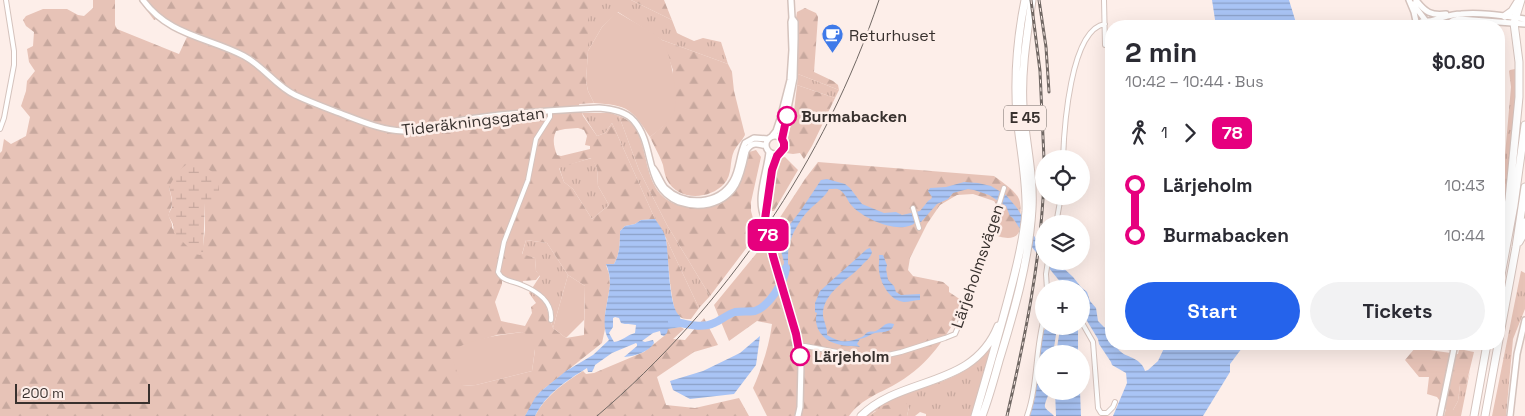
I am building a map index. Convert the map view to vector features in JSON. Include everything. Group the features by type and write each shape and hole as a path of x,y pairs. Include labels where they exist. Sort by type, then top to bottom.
{"highway":[{"name":"E 45","path":"861,416 874,404 887,397 943,378 957,371 970,362 987,345 996,330 1011,290 1023,237 1026,211 1015,83 1017,53 1025,0"},
{"name":"E 45","path":"983,415 1026,261 1032,210 1032,179 1023,106 1023,80 1032,0"},
{"path":"1506,16 1512,11 1519,0"},
{"path":"1505,224 1519,97 1518,62 1521,21 1519,0"},
{"path":"1505,253 1525,126"},
{"path":"1505,307 1525,187"},
{"path":"1516,247 1523,235 1525,222"},
{"path":"975,416 1011,290"},
{"path":"1474,416 1486,350"},
{"path":"1485,416 1497,350"}],"street":[{"path":"0,129 4,118 14,65 14,51 6,0"},
{"name":"Tideräkningsgatan","path":"143,0 166,23 185,34 243,55 294,94 372,125 392,130 408,131 462,120 550,111 599,108 612,109 626,114 632,118 638,127 653,168 664,186 674,195 690,200 708,200 720,195 733,182 745,143 754,138 770,138"},
{"path":"791,0 792,50 790,80 780,120 776,131 766,146 769,152 762,192 762,212 799,346 801,364 798,416"},
{"path":"1104,0 1105,45"},
{"path":"1410,0 1427,20"},
{"path":"1410,0 1416,20"},
{"path":"1416,0 1426,12 1435,15 1463,13 1506,16 1521,21"},
{"path":"1432,20 1454,14"},
{"path":"765,219 774,161 784,148 782,139 794,78 795,22 792,18"},
{"path":"1456,20 1490,20"},
{"path":"1505,20 1521,21"},
{"path":"1063,150 1067,104 1078,56 1090,34 1101,24 1105,24"},
{"path":"550,111 550,117 536,139 528,180 504,242 498,272 504,279 522,285 543,299 550,306 551,320"},
{"path":"770,138 778,136 782,139"},
{"name":"Tideräkningsgatan","path":"653,168 656,182 669,197 687,204 707,204 721,198 733,189 749,147 756,144 766,146"},
{"path":"769,152 778,154"},
{"name":"Lärjeholmsvägen","path":"799,346 871,357 901,352 955,334 968,304 1004,188"},
{"path":"913,208 919,228"},
{"path":"1510,416 1516,354 1525,320"},
{"path":"1027,416 1031,404 1040,335"},
{"path":"1088,335 1092,342 1098,408 1101,413 1107,413 1115,402"},
{"path":"1440,416 1454,350"}],"green space":[{"path":"93,0 115,0 115,25 117,29 179,54 187,37 156,19 154,20 139,0 588,0 586,81 588,91 594,103 579,104 583,116 597,136 605,133 612,123 655,219 641,220 635,224 625,226 620,231 616,260 614,264 606,265 610,286 602,343 540,392 525,416 0,416 0,153 4,139 11,144 26,136 30,117 21,106 27,81 35,71 29,62 27,49 33,46 34,32 26,26 23,20 26,16 43,9 67,9 84,16 93,8","holes":["578,128 584,130 587,136 585,145 590,146 590,149 561,156 557,155 554,137 556,131","591,158 597,168 598,186 609,205 592,219 573,189 564,182 559,168","169,187 205,203 205,230 202,254 172,228 169,218 172,204","526,240 547,243 568,275 585,286 584,335 566,338 553,328 545,303 536,303 531,307 532,313 525,326 501,321 495,302 502,279 522,284 523,281 536,280 540,275 536,271 535,258 522,254","522,332 535,350 532,371 476,385 462,386 477,341 497,335"]},
{"path":"588,0 631,0 672,20 677,33 683,36 694,41 703,38 721,42 728,64 662,40 618,12 602,27 588,51"},
{"path":"631,0 664,0 672,20"},
{"path":"805,8 816,13 818,17 814,72 833,81 838,85 839,90 798,74 796,18 797,12"},
{"path":"617,12 663,41 669,56 676,97 674,112 667,123 650,137 628,110 615,105 594,103 588,91 586,81 588,51 602,27"},
{"path":"662,40 728,64 732,72 734,91 745,135 734,151 727,180 718,189 710,193 694,196 686,195 672,187 666,178 662,162 650,137 663,126 673,70"},
{"path":"1515,69 1517,80 1505,200 1505,155 1511,87 1510,70"},
{"path":"798,74 839,90 835,98 797,85"},
{"path":"797,85 835,98 804,159 800,153 786,153 789,147 788,137 794,112"},
{"path":"582,113 611,113 619,116 639,170 667,225 710,296 699,308 655,219 612,123 605,133 597,136"},
{"path":"619,116 632,124 639,135 652,181 661,194 675,204 702,208 719,203 728,197 739,184 745,171 749,152 756,150 761,157 751,202 754,238 710,296 667,225 639,170"},
{"path":"785,157 798,170 774,211 772,211 770,205 776,164 781,158"},
{"path":"592,158 597,168 598,186 609,205 592,219 573,189 564,182 559,167"},
{"path":"191,162 205,167 216,176 220,197 205,203 203,253 200,255 195,254 174,233 173,224 169,217 172,199 169,187 180,170"},
{"path":"818,162 994,176 1010,188 1019,199 1021,209 1019,232 1011,238 1000,237 994,234 998,207 994,201 973,194 957,195 940,205 927,224 910,258 908,270 913,276 943,282 949,287 949,292 961,300 962,306 944,339 936,349 909,375 866,400 849,416 767,416 753,388 765,357 772,324 757,321 729,341 714,305 760,249 763,253 774,239 777,222"},
{"path":"666,238 699,308 691,319 680,317 675,309 671,290"},
{"path":"526,240 547,243 568,275 553,328 545,303 536,303 529,293 540,276 536,271 535,258 522,255"},
{"path":"1521,271 1525,273 1525,309 1513,339 1506,416 1492,416"},
{"path":"568,275 585,286 584,320 566,338 553,328"},
{"path":"704,318 718,345 694,352 657,377 666,405 695,408 739,398 749,416 535,416 550,396 562,385 583,371 586,374 594,373 644,352 664,336 667,329 681,327 684,329 673,339 685,340"},
{"path":"522,332 530,336 535,349 532,371 476,385 462,386 452,351 477,340"},
{"path":"992,346 972,416 926,416 926,414 920,412 915,416 907,416 909,407 875,411 869,416 865,416 891,399 958,374 970,367"},
{"path":"1413,350 1458,354 1459,350 1474,352 1466,385 1460,385 1458,401 1453,410 1446,410 1437,397 1427,394 1429,377 1419,377 1405,360"},
{"path":"1470,371 1461,416 1444,416 1446,409 1453,410 1458,401 1460,385 1466,385"},
{"path":"902,402 906,403 909,407 907,416 869,416 883,406"}],"water":[{"path":"1212,0 1289,0 1295,20 1215,20"},
{"path":"827,179 845,184 862,204 884,213 896,212 902,215 920,211 932,197 928,191 930,188 946,187 964,182 978,183 991,186 1006,195 1017,208 1035,237 1035,251 1010,216 1006,206 989,195 974,190 968,189 953,193 948,199 937,204 921,222 916,222 909,226 892,227 865,216 852,206 840,190 829,189 805,215 794,231 789,244 788,271 785,281 782,276 784,262 781,251 784,232 821,180"},
{"path":"655,219 664,234 673,303 680,316 681,327 668,329 664,336 661,335 660,331 653,333 642,341 653,340 654,343 649,349 641,353 624,357 637,346 636,343 612,353 595,365 592,372 588,372 587,368 557,389 545,401 535,416 525,416 540,392 566,371 593,355 609,340 605,327 605,312 610,284 606,264 614,264 616,260 620,231 625,226 635,224 641,220","holes":["613,318 619,318 621,323 636,325 635,333 614,342 609,333 613,327"]},
{"path":"870,248 872,252 869,258 839,285 825,303 823,314 827,335 836,340 848,341 862,337 868,332 876,331 886,324 894,324 893,327 888,331 872,334 860,339 857,344 860,347 835,343 824,337 818,329 815,303 820,291"},
{"path":"879,255 883,255 887,265 888,280 894,286 896,292 901,295 920,294 920,300 904,302 890,295 880,275"},
{"path":"1051,270 1066,270 1075,280 1059,280"},
{"path":"1090,301 1096,308 1098,321 1105,327 1105,350 1119,350 1123,354 1138,361 1145,371 1158,361 1163,350 1240,350 1230,364 1230,372 1203,416 1113,416 1127,383 1126,373 1112,365 1090,326"},
{"path":"1042,335 1056,335 1054,345 1041,345"},
{"path":"1059,335 1078,335 1078,345 1057,345"},
{"path":"760,336 756,365 734,394 690,399 673,390 670,381 703,371 740,353"},
{"path":"1035,398 1035,400 1046,400 1045,407 1054,416 1029,416"},
{"path":"1055,400 1080,400 1081,416 1056,416"}],"waterway":[{"path":"672,321 704,326 735,312 760,309 775,293 783,280 786,268"}],"tram line":[{"path":"597,416 644,373 688,327 729,278 766,227 800,173 830,117 857,60 879,0"}],"railway":[{"path":"1031,0 1040,71 1044,150"},
{"path":"1039,0 1046,47 1049,92"},
{"path":"1007,416 1031,299 1042,205"}],"bus line":[{"name":"78","path":"787,116 782,139 784,148 774,161 765,219 773,256 796,334 800,356"}],"place":[{"name":"Returhuset","path":"833,54"},
{"name":"Burmabacken","path":"787,116"},
{"name":"Lärjeholm","path":"800,356"}]}
